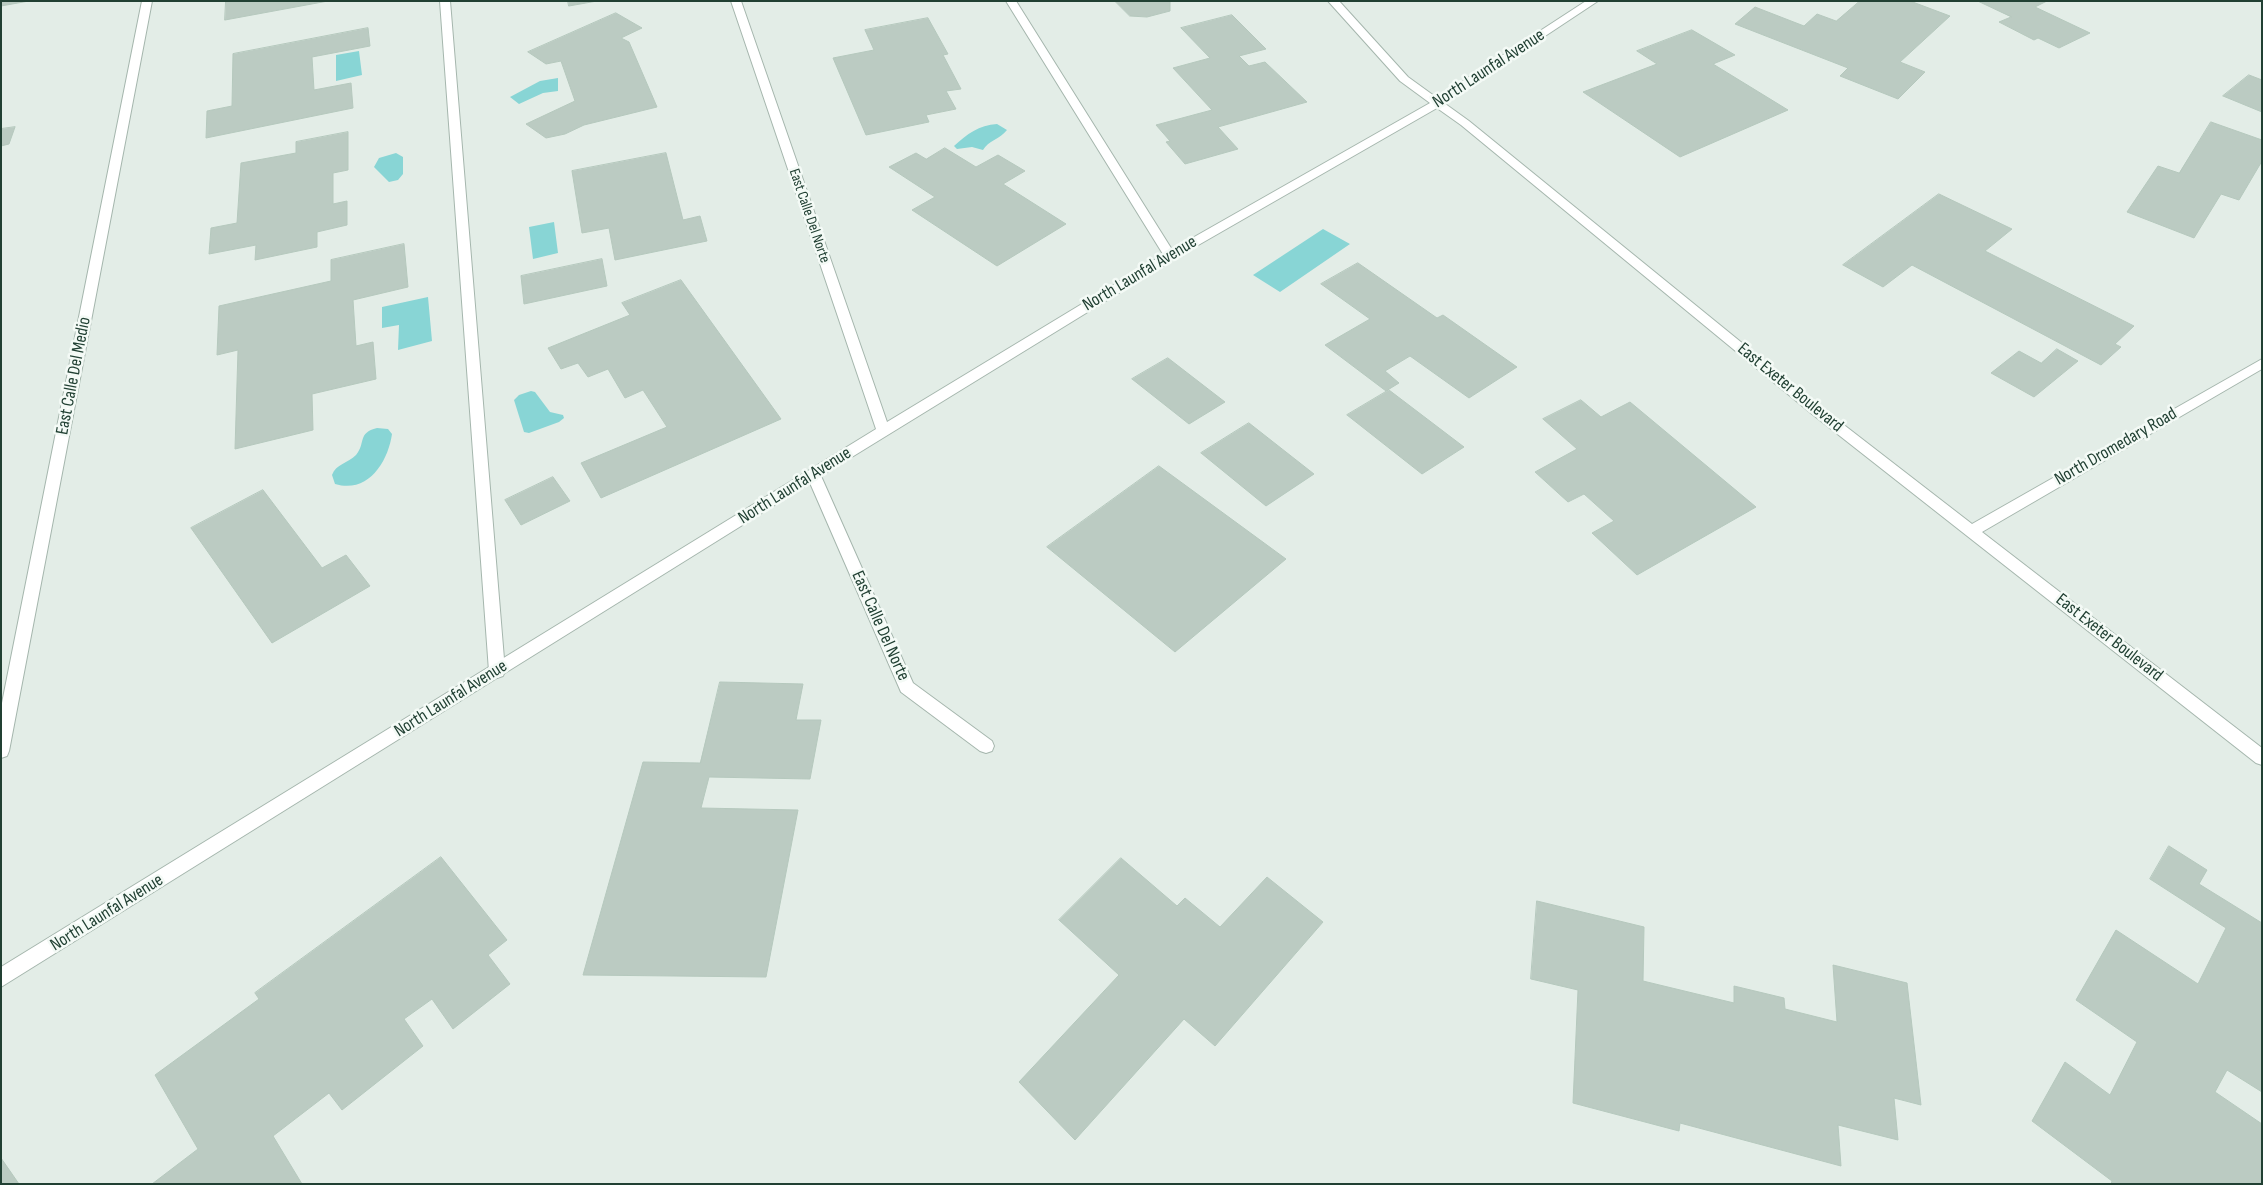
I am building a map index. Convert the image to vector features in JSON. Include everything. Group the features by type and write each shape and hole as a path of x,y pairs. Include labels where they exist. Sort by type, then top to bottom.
{"street":[{"name":"East Calle Del Medio","path":"1,751 147,1"},
{"path":"445,1 497,671"},
{"name":"East Calle Del Norte","path":"736,1 883,431"},
{"path":"1011,1 1170,256"},
{"name":"East Exeter Boulevard","path":"1334,1 1404,79 1464,123 1817,410 2262,758"},
{"name":"North Launfal Avenue","path":"1,978 883,431 1170,256 1437,103 1593,1"},
{"name":"North Dromedary Road","path":"1971,531 2262,363"},
{"name":"East Calle Del Norte","path":"814,474 907,687 986,746"}],"water":[{"path":"359,51 362,75 336,81 336,55"},
{"path":"558,78 558,91 543,93 519,104 510,97 540,81"},
{"path":"997,124 1007,130 983,150 972,147 957,149 954,146 974,131 985,126"},
{"path":"396,153 403,157 403,174 398,180 389,182 374,167 379,158"},
{"path":"554,222 558,253 533,259 529,227"},
{"path":"1323,229 1350,244 1280,292 1253,275"},
{"path":"428,297 432,341 398,350 399,325 382,328 382,307"},
{"path":"531,391 535,392 550,412 563,415 564,418 559,422 529,433 524,432 514,400 519,395"},
{"path":"377,428 388,429 392,434 390,445 381,465 366,480 357,484 347,486 335,484 332,475 334,471 356,455 364,436"}],"building":[{"path":"1,1 29,1 1,6"},
{"path":"226,1 328,1 225,20"},
{"path":"568,1 597,1 569,6"},
{"path":"1115,1 1170,1 1170,11 1147,17 1130,16"},
{"path":"1860,1 1910,1 1950,16 1900,62 1925,72 1898,99 1840,76 1848,68 1735,24 1755,7 1804,26 1817,14 1836,21"},
{"path":"1978,1 2047,1 2035,7 2090,33 2059,48 2038,38 2034,40 1999,22 2011,17"},
{"path":"616,13 642,28 621,38 629,42 657,107 584,125 565,134 546,138 526,124 575,101 561,61 546,64 528,52"},
{"path":"1232,15 1266,49 1239,56 1249,66 1265,62 1307,102 1218,127 1238,149 1185,164 1166,142 1170,141 1156,125 1212,110 1173,68 1210,58 1181,28"},
{"path":"928,18 948,54 943,55 961,89 946,91 956,109 926,115 929,122 866,135 833,58 874,50 865,30"},
{"path":"368,28 370,46 312,57 314,90 351,83 353,108 206,138 207,111 232,106 233,54"},
{"path":"1692,30 1735,55 1713,64 1788,110 1680,157 1583,92 1657,64 1637,51"},
{"path":"2249,75 2262,80 2262,112 2223,96"},
{"path":"2211,122 2262,140 2262,161 2239,200 2221,194 2194,238 2127,212 2158,166 2179,173"},
{"path":"15,127 9,144 1,146 1,129"},
{"path":"348,132 348,170 333,173 333,204 347,201 347,225 317,232 317,247 255,260 256,245 209,254 211,228 237,223 241,163 296,153 296,142"},
{"path":"945,148 976,167 998,155 1025,171 1003,184 1066,224 997,266 912,210 935,197 889,167 916,153 926,159"},
{"path":"666,153 683,220 700,216 707,241 615,260 609,228 582,233 572,171"},
{"path":"1939,194 2012,229 1985,251 2134,326 2115,344 2121,347 2101,365 1912,265 1883,287 1843,265"},
{"path":"404,244 408,287 353,300 356,346 373,342 376,379 312,394 313,430 235,449 238,350 217,355 219,306 331,281 331,260"},
{"path":"602,259 607,286 524,304 521,276"},
{"path":"1358,263 1437,318 1443,315 1517,367 1469,398 1410,356 1385,371 1399,383 1386,391 1325,345 1370,319 1321,284"},
{"path":"681,280 781,419 601,498 581,463 667,427 643,390 625,398 608,369 588,377 578,363 561,369 548,348 630,315 622,303"},
{"path":"2057,349 2078,361 2034,397 1991,373 2019,351 2041,363"},
{"path":"1168,358 1225,402 1189,424 1132,379"},
{"path":"1389,390 1464,447 1422,474 1347,415"},
{"path":"1581,400 1601,417 1630,402 1756,507 1637,575 1592,533 1614,521 1584,494 1568,502 1535,472 1577,449 1543,419"},
{"path":"1249,423 1314,474 1266,506 1201,453"},
{"path":"1159,466 1286,559 1175,652 1047,547"},
{"path":"553,477 570,501 521,525 505,500"},
{"path":"263,490 322,568 346,555 370,586 272,643 191,528"},
{"path":"720,682 803,684 796,720 821,720 810,779 709,777 701,808 798,810 766,977 583,975 643,762 700,763"},
{"path":"2169,846 2207,870 2199,884 2262,923 2262,1092 2227,1070 2215,1092 2262,1124 2262,1184 2111,1184 2112,1181 2032,1121 2065,1062 2110,1095 2137,1042 2076,1000 2116,930 2198,984 2226,928 2150,879"},
{"path":"441,857 507,940 488,955 510,984 453,1029 432,999 404,1019 423,1046 342,1110 329,1093 273,1136 302,1184 152,1184 198,1149 155,1075 259,999 255,993"},
{"path":"1121,858 1177,906 1185,898 1220,927 1267,877 1323,922 1215,1046 1184,1019 1075,1140 1019,1082 1119,975 1059,920"},
{"path":"1537,901 1644,927 1643,981 1734,1003 1734,986 1784,998 1785,1009 1837,1022 1833,965 1907,983 1921,1105 1894,1098 1898,1140 1838,1125 1841,1166 1680,1123 1679,1131 1573,1103 1578,990 1531,979"},
{"path":"1,1158 19,1184 1,1184"}]}
